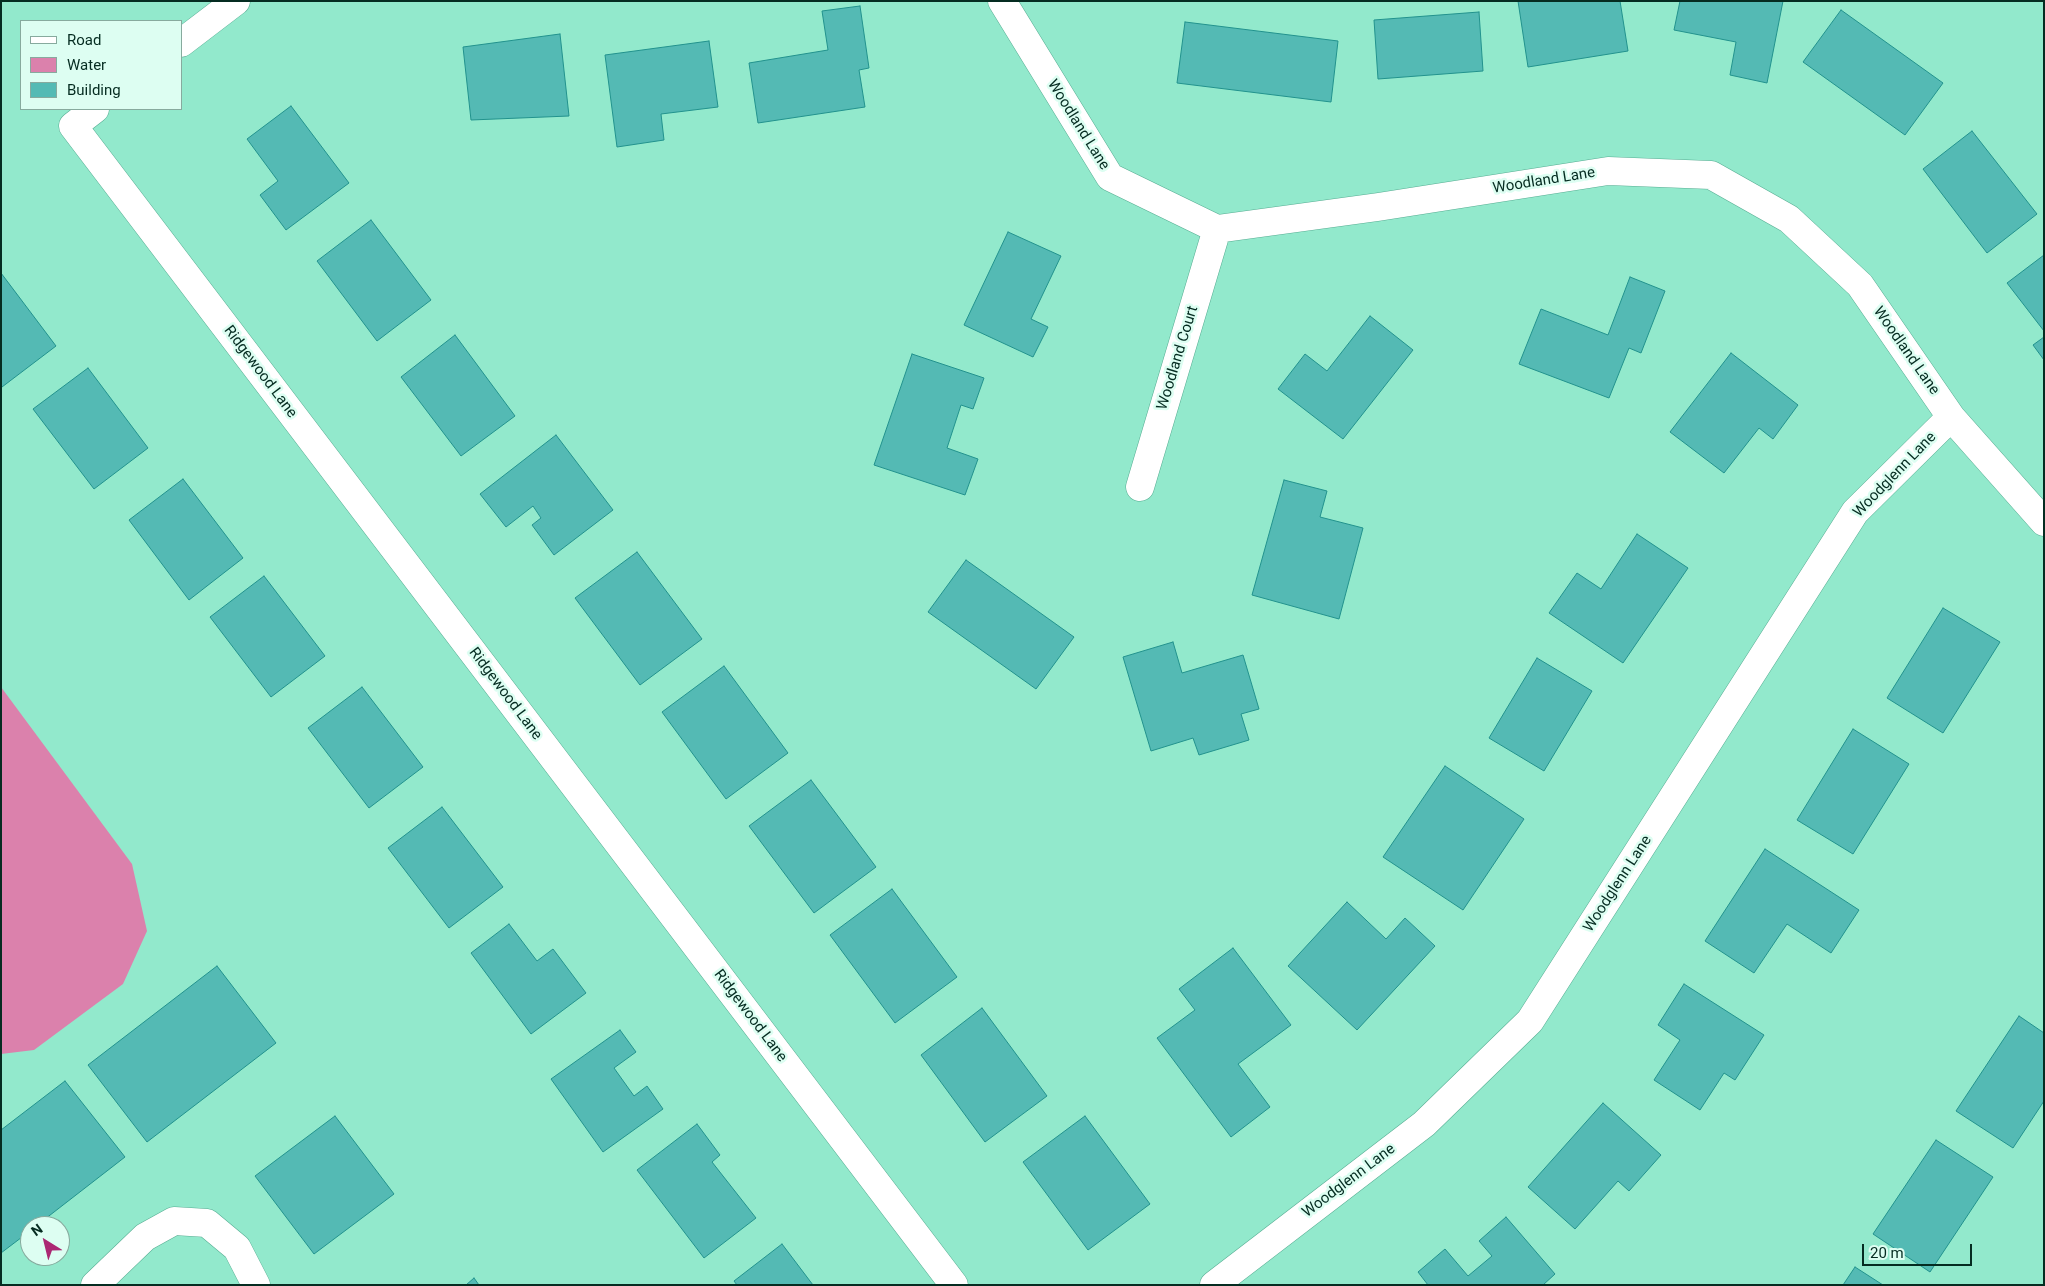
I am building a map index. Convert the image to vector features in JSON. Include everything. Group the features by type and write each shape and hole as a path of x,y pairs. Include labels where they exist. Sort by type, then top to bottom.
{"street":[{"path":"182,42 236,1"},
{"name":"Woodland Lane","path":"1002,1 1110,177 1217,229 1378,207 1608,170 1711,175 1789,219 1860,285 1951,418 2044,522"},
{"name":"Ridgewood Lane","path":"94,110 73,126 954,1285"},
{"name":"Woodland Court","path":"1140,487 1217,229"},
{"name":"Woodglenn Lane","path":"1214,1285 1424,1124 1530,1021 1855,512 1951,418"},
{"path":"95,1285 145,1237 174,1221 206,1223 237,1248 256,1285"}],"water":[{"path":"1,687 132,864 147,931 123,984 34,1050 1,1054"}],"building":[{"path":"1518,1 1620,1 1628,51 1528,67"},
{"path":"1680,1 1783,1 1767,83 1730,75 1736,42 1674,30"},
{"path":"860,6 869,68 859,70 865,107 758,123 749,63 828,50 822,11"},
{"path":"1841,10 1943,83 1905,135 1803,62"},
{"path":"1479,12 1483,71 1378,79 1374,20"},
{"path":"1185,22 1338,41 1331,102 1177,83"},
{"path":"560,34 569,116 471,120 463,47"},
{"path":"709,41 718,107 661,114 664,140 617,147 605,55"},
{"path":"291,106 349,183 286,230 260,195 278,181 247,139"},
{"path":"1972,131 2037,214 1987,253 1923,169"},
{"path":"371,220 431,300 377,341 317,261"},
{"path":"1008,232 1061,256 1031,319 1048,327 1033,357 964,325"},
{"path":"2044,255 2044,331 2007,283"},
{"path":"1,273 56,346 2,387 1,386"},
{"path":"1630,277 1665,291 1641,353 1629,348 1609,398 1519,364 1541,309 1608,335"},
{"path":"1370,316 1413,350 1343,439 1278,389 1305,354 1327,371"},
{"path":"455,335 515,416 461,456 401,377"},
{"path":"2044,337 2044,360 2033,345"},
{"path":"1731,353 1798,405 1773,439 1759,428 1724,473 1670,432"},
{"path":"912,354 984,378 973,409 961,405 947,448 978,459 965,495 874,465"},
{"path":"88,368 148,448 94,489 33,409"},
{"path":"556,435 613,510 554,555 532,525 541,518 533,506 506,527 480,494"},
{"path":"183,479 243,558 189,600 129,520"},
{"path":"1284,480 1327,491 1320,517 1363,528 1339,619 1252,595"},
{"path":"1637,534 1688,568 1623,663 1549,613 1577,573 1601,589"},
{"path":"637,552 702,639 640,685 575,598"},
{"path":"966,560 1074,637 1036,689 928,612"},
{"path":"264,576 325,656 271,697 210,617"},
{"path":"1943,608 2000,642 1943,733 1887,698"},
{"path":"1173,642 1182,673 1243,655 1259,709 1241,714 1249,740 1199,755 1193,738 1151,751 1123,657"},
{"path":"1537,658 1592,691 1544,771 1489,738"},
{"path":"724,666 788,753 726,799 662,712"},
{"path":"362,687 423,767 369,808 308,728"},
{"path":"1853,729 1909,764 1853,854 1797,820"},
{"path":"1445,766 1524,819 1463,910 1383,857"},
{"path":"811,780 876,867 814,913 749,826"},
{"path":"442,807 503,887 449,928 388,848"},
{"path":"1765,849 1859,910 1831,953 1787,924 1754,973 1705,941"},
{"path":"892,889 957,977 895,1023 830,935"},
{"path":"1347,902 1386,939 1405,918 1435,946 1357,1030 1288,966"},
{"path":"509,924 537,961 553,949 586,993 531,1034 471,953"},
{"path":"1233,948 1291,1025 1238,1064 1270,1107 1231,1137 1157,1038 1195,1010 1179,989"},
{"path":"217,966 276,1043 147,1142 88,1065"},
{"path":"1684,984 1764,1035 1735,1080 1724,1073 1700,1110 1654,1080 1680,1040 1658,1025"},
{"path":"982,1008 1047,1096 985,1142 921,1055"},
{"path":"2019,1016 2044,1033 2044,1101 2013,1148 1956,1111"},
{"path":"620,1030 636,1052 614,1068 634,1096 647,1086 663,1109 603,1152 551,1079"},
{"path":"65,1081 125,1157 49,1216 20,1216 20,1239 1,1253 1,1130"},
{"path":"1603,1103 1661,1155 1629,1191 1618,1181 1575,1229 1528,1187"},
{"path":"335,1116 394,1194 314,1254 255,1176"},
{"path":"1085,1116 1150,1204 1088,1250 1023,1162"},
{"path":"697,1124 720,1155 712,1162 756,1218 704,1258 637,1170"},
{"path":"1936,1140 1993,1177 1930,1272 1873,1234"},
{"path":"1506,1217 1555,1274 1543,1285 1428,1285 1418,1272 1445,1249 1468,1276 1492,1256 1479,1241"},
{"path":"782,1244 813,1285 737,1285 734,1281"},
{"path":"1855,1267 1883,1285 1843,1285"},
{"path":"474,1278 479,1285 466,1285"}]}
